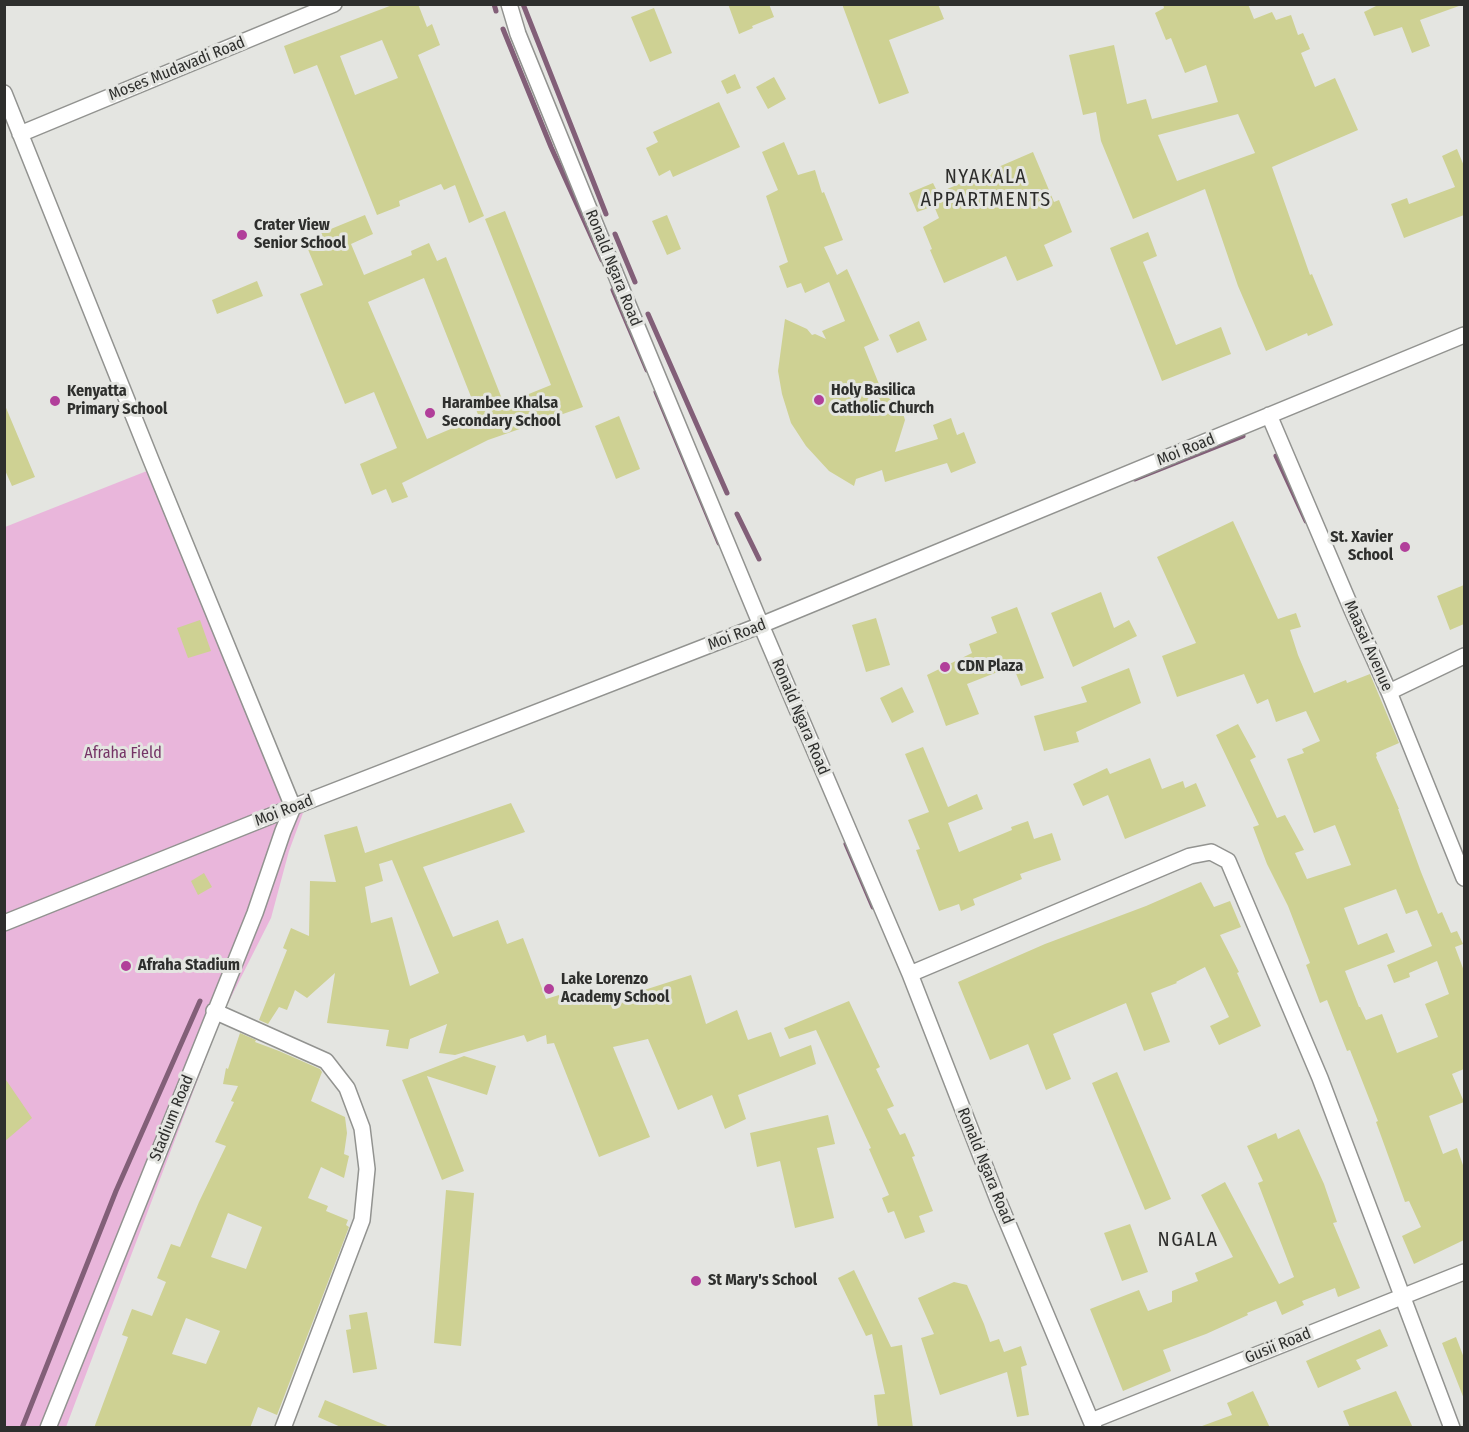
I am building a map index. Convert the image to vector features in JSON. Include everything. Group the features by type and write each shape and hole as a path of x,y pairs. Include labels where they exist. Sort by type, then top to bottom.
{"street":[{"name":"Moses Mudavadi Road","path":"20,134 334,4"},
{"name":"Ronald Ngara Road","path":"509,4 518,34 628,307 910,974 1000,1205 1093,1424"},
{"path":"4,93 293,807"},
{"name":"Moi Road","path":"4,923 293,807 761,625 1464,334"},
{"name":"Maasai Avenue","path":"1269,415 1389,692 1464,878"},
{"path":"1389,692 1464,656"},
{"name":"Stadium Road","path":"48,1428 255,913 293,807"},
{"path":"910,974 1190,856 1211,852 1228,861 1320,1078 1452,1428"},
{"path":"214,1011 326,1061 347,1088 362,1128 367,1169 362,1220 283,1428"},
{"name":"Gusii Road","path":"1093,1424 1464,1272"}],"green space":[{"name":"Afraha Stadium","path":"157,467 303,813 289,851 271,918 223,1013 66,1427 5,1427 5,527"}],"building":[{"path":"395,4 418,4 427,27 432,24 440,45 418,55 484,216 469,223 455,185 444,190 441,184 399,201 400,206 377,215 317,65 294,74 284,46","holes":["382,40 398,78 355,95 340,56"]},
{"path":"728,4 769,4 774,17 739,34"},
{"path":"842,4 938,4 944,19 889,40 909,93 879,104"},
{"path":"1163,4 1248,4 1254,19 1272,12 1276,20 1291,15 1298,35 1303,33 1310,49 1301,53 1315,87 1335,78 1358,130 1272,167 1310,275 1312,274 1333,325 1308,336 1307,333 1266,351 1238,286 1205,189 1133,219 1101,141 1096,112 1083,115 1069,55 1114,45 1127,104 1146,99 1152,119 1218,102 1206,65 1185,73 1171,38 1166,40 1155,13 1164,8","holes":["1238,114 1255,153 1177,181 1158,135"]},
{"path":"1380,4 1458,4 1459,6 1420,20 1430,46 1412,53 1402,27 1374,36 1364,12"},
{"path":"654,8 672,53 650,62 631,17"},
{"path":"735,74 741,88 727,94 721,81"},
{"path":"774,77 786,99 768,109 756,87"},
{"path":"719,102 740,147 673,177 670,170 659,176 646,148 658,142 653,132"},
{"path":"784,142 798,175 815,170 822,193 824,192 843,240 824,247 837,275 847,269 879,340 864,347 883,394 901,407 905,420 895,452 938,439 933,425 951,418 957,435 964,432 976,463 951,473 947,463 885,482 882,470 856,479 854,486 829,471 806,446 791,423 778,371 785,319 807,329 812,335 826,339 822,331 845,321 829,282 805,293 801,283 787,288 779,266 788,262 766,196 778,190 762,152"},
{"path":"1457,149 1464,166 1464,215 1404,238 1391,204 1407,198 1409,204 1455,187 1442,156"},
{"path":"1033,152 1054,202 1059,200 1072,232 1044,245 1053,266 1017,281 1006,256 944,283 923,227 939,218 934,206 917,212 909,193 933,183 938,193"},
{"path":"505,211 583,407 488,440 402,483 408,497 392,503 386,489 372,495 360,464 397,448 374,392 345,404 300,294 323,285 304,240 365,215 373,234 351,244 364,275 412,255 411,251 429,243 437,261 446,257 504,404 551,385 485,219","holes":["424,278 479,417 427,439 368,302"]},
{"path":"667,215 681,249 667,255 652,221"},
{"path":"1148,232 1157,256 1143,262 1176,345 1221,327 1231,354 1162,381 1110,248"},
{"path":"257,281 263,296 217,314 212,300"},
{"path":"919,321 927,340 897,353 889,335"},
{"path":"4,403 35,477 12,486 4,468"},
{"path":"619,416 640,469 616,479 595,426"},
{"path":"1233,521 1278,619 1296,613 1301,627 1290,630 1314,693 1346,680 1347,683 1370,674 1399,743 1376,753 1376,757 1399,809 1438,914 1442,912 1451,933 1457,931 1463,944 1455,947 1464,971 1464,1069 1452,1074 1464,1102 1429,1116 1443,1154 1457,1148 1464,1168 1464,1240 1414,1264 1402,1236 1421,1227 1409,1201 1405,1202 1376,1122 1378,1121 1350,1050 1347,1051 1327,1000 1320,1003 1306,965 1310,963 1253,827 1259,825 1216,735 1238,724 1256,757 1250,760 1277,818 1285,815 1304,850 1295,853 1307,879 1351,865 1335,825 1314,833 1287,759 1304,753 1302,749 1320,741 1306,711 1276,722 1268,699 1257,704 1244,674 1177,697 1162,656 1196,643 1157,557","holes":["1396,889 1406,914 1417,910 1432,946 1387,965 1394,983 1410,977 1409,973 1437,961 1449,994 1425,1004 1438,1037 1397,1053 1382,1014 1366,1020 1345,971 1395,952 1387,933 1358,945 1344,908"]},
{"path":"1464,585 1464,624 1450,630 1437,596"},
{"path":"1101,592 1114,628 1129,620 1137,636 1073,667 1051,613"},
{"name":"CDN Plaza","path":"1017,607 1044,678 1021,686 1013,666 967,684 979,714 946,726 927,675 972,653 969,644 997,633 991,617"},
{"path":"876,618 890,665 866,672 852,625"},
{"path":"200,620 211,651 188,658 177,628"},
{"path":"1129,668 1141,703 1076,732 1079,742 1044,751 1034,716 1087,702 1081,687"},
{"path":"902,687 914,712 892,723 880,698"},
{"path":"923,747 948,807 977,794 983,809 948,823 959,852 1028,821 1034,839 1052,833 1061,860 1020,874 1022,879 973,899 975,905 961,911 959,904 939,911 916,850 920,849 908,820 929,812 905,754"},
{"path":"1150,758 1162,789 1183,781 1185,788 1196,783 1206,806 1125,839 1108,795 1083,806 1073,784 1107,768 1110,774"},
{"path":"511,803 525,832 423,867 453,937 498,920 507,944 523,938 546,999 559,995 560,999 580,995 581,1002 606,996 607,1002 639,995 638,992 691,975 706,1024 737,1010 748,1040 771,1032 780,1057 811,1045 816,1064 738,1095 746,1119 725,1129 712,1095 678,1110 648,1039 613,1047 650,1137 599,1157 554,1043 547,1044 546,1035 527,1042 524,1035 455,1055 439,1053 447,1024 410,1039 408,1049 386,1046 389,1030 327,1023 335,973 307,998 295,990 287,1010 279,1007 268,1024 259,1020 287,950 283,948 291,928 309,936 310,881 336,882 324,835 357,826 365,853","holes":["392,860 439,973 410,986 392,917 371,923 365,887 383,881 379,864"]},
{"path":"204,873 212,887 198,895 191,881"},
{"path":"1201,882 1214,907 1230,901 1241,927 1220,935 1239,972 1237,973 1261,1026 1219,1045 1210,1026 1229,1017 1205,967 1177,983 1151,993 1170,1042 1144,1051 1126,1003 1053,1034 1071,1079 1046,1090 1028,1044 990,1060 958,982 1045,944 1146,906"},
{"path":"849,1001 880,1067 876,1069 894,1106 887,1109 900,1135 905,1133 933,1211 919,1216 925,1232 905,1239 894,1211 888,1213 882,1198 889,1195 869,1149 871,1148 816,1030 789,1039 784,1028"},
{"path":"240,1033 256,1040 255,1042 320,1069 322,1072 311,1101 345,1117 347,1133 344,1154 349,1156 344,1178 321,1167 308,1198 328,1206 326,1211 348,1220 346,1225 349,1227 277,1415 258,1407 250,1428 94,1428 128,1337 122,1335 132,1309 152,1316 166,1282 157,1278 171,1244 180,1247 226,1146 215,1142 234,1102 231,1101 238,1086 223,1084 226,1068 228,1069","holes":["228,1213 262,1227 246,1269 211,1257","186,1318 220,1331 206,1364 172,1354"]},
{"path":"464,1056 496,1066 487,1095 427,1076 464,1171 442,1180 402,1080"},
{"path":"1117,1072 1171,1199 1145,1210 1092,1083"},
{"path":"4,1077 32,1118 4,1142"},
{"path":"828,1115 835,1144 817,1148 834,1218 795,1228 780,1161 757,1167 750,1133"},
{"path":"1299,1129 1324,1184 1337,1222 1333,1223 1360,1288 1338,1297 1335,1288 1302,1301 1304,1305 1282,1315 1276,1301 1247,1313 1248,1315 1206,1334 1163,1350 1171,1371 1123,1391 1090,1309 1139,1290 1148,1311 1172,1302 1172,1291 1198,1281 1195,1273 1233,1257 1201,1195 1225,1182 1279,1284 1294,1277 1258,1183 1263,1181 1247,1146 1276,1133 1278,1139"},
{"path":"446,1190 474,1193 461,1346 434,1343"},
{"path":"1130,1224 1148,1272 1122,1281 1104,1233"},
{"path":"854,1270 891,1347 902,1345 913,1428 878,1428 874,1395 885,1394 872,1334 866,1336 838,1278"},
{"path":"954,1282 967,1285 990,1342 999,1339 1004,1352 1021,1346 1027,1365 1021,1367 1029,1415 1017,1417 1007,1372 940,1395 921,1338 934,1334 918,1298"},
{"path":"367,1312 377,1369 353,1373 346,1330 351,1329 349,1315"},
{"path":"1380,1329 1388,1346 1356,1360 1361,1369 1318,1388 1306,1361"},
{"path":"1456,1337 1464,1358 1464,1399 1442,1343"},
{"path":"1253,1391 1270,1428 1202,1428 1202,1426 1232,1415 1227,1403"},
{"path":"1396,1391 1413,1428 1350,1428 1343,1411"},
{"path":"325,1400 390,1427 343,1428 318,1417"}],"waterway":[{"path":"494,4 496,11"},
{"path":"523,4 606,214"},
{"path":"503,29 551,147 602,260"},
{"path":"615,234 635,282"},
{"path":"613,290 647,370"},
{"path":"648,314 727,493"},
{"path":"656,392 719,543"},
{"path":"1135,479 1243,436"},
{"path":"1276,456 1306,521"},
{"path":"737,514 759,559"},
{"path":"846,844 873,907"},
{"path":"22,1428 116,1191 200,1001"}],"place":[{"name":"Crater View Senior School","path":"242,235"},
{"name":"Holy Basilica Catholic Church","path":"819,400"},
{"name":"Kenyatta Primary School","path":"55,401"},
{"name":"Harambee Khalsa Secondary School","path":"430,413"},
{"name":"St. Xavier School","path":"1405,547"},
{"name":"CDN Plaza","path":"945,667"},
{"name":"Afraha Stadium","path":"126,966"},
{"name":"Lake Lorenzo Academy School","path":"549,989"},
{"name":"St Mary's School","path":"696,1281"}],"district":[{"name":"NYAKALA APPARTMENTS","path":"986,188"},
{"name":"NGALA","path":"1188,1240"}],"park label":[{"name":"Afraha Field","path":"123,754"}]}
